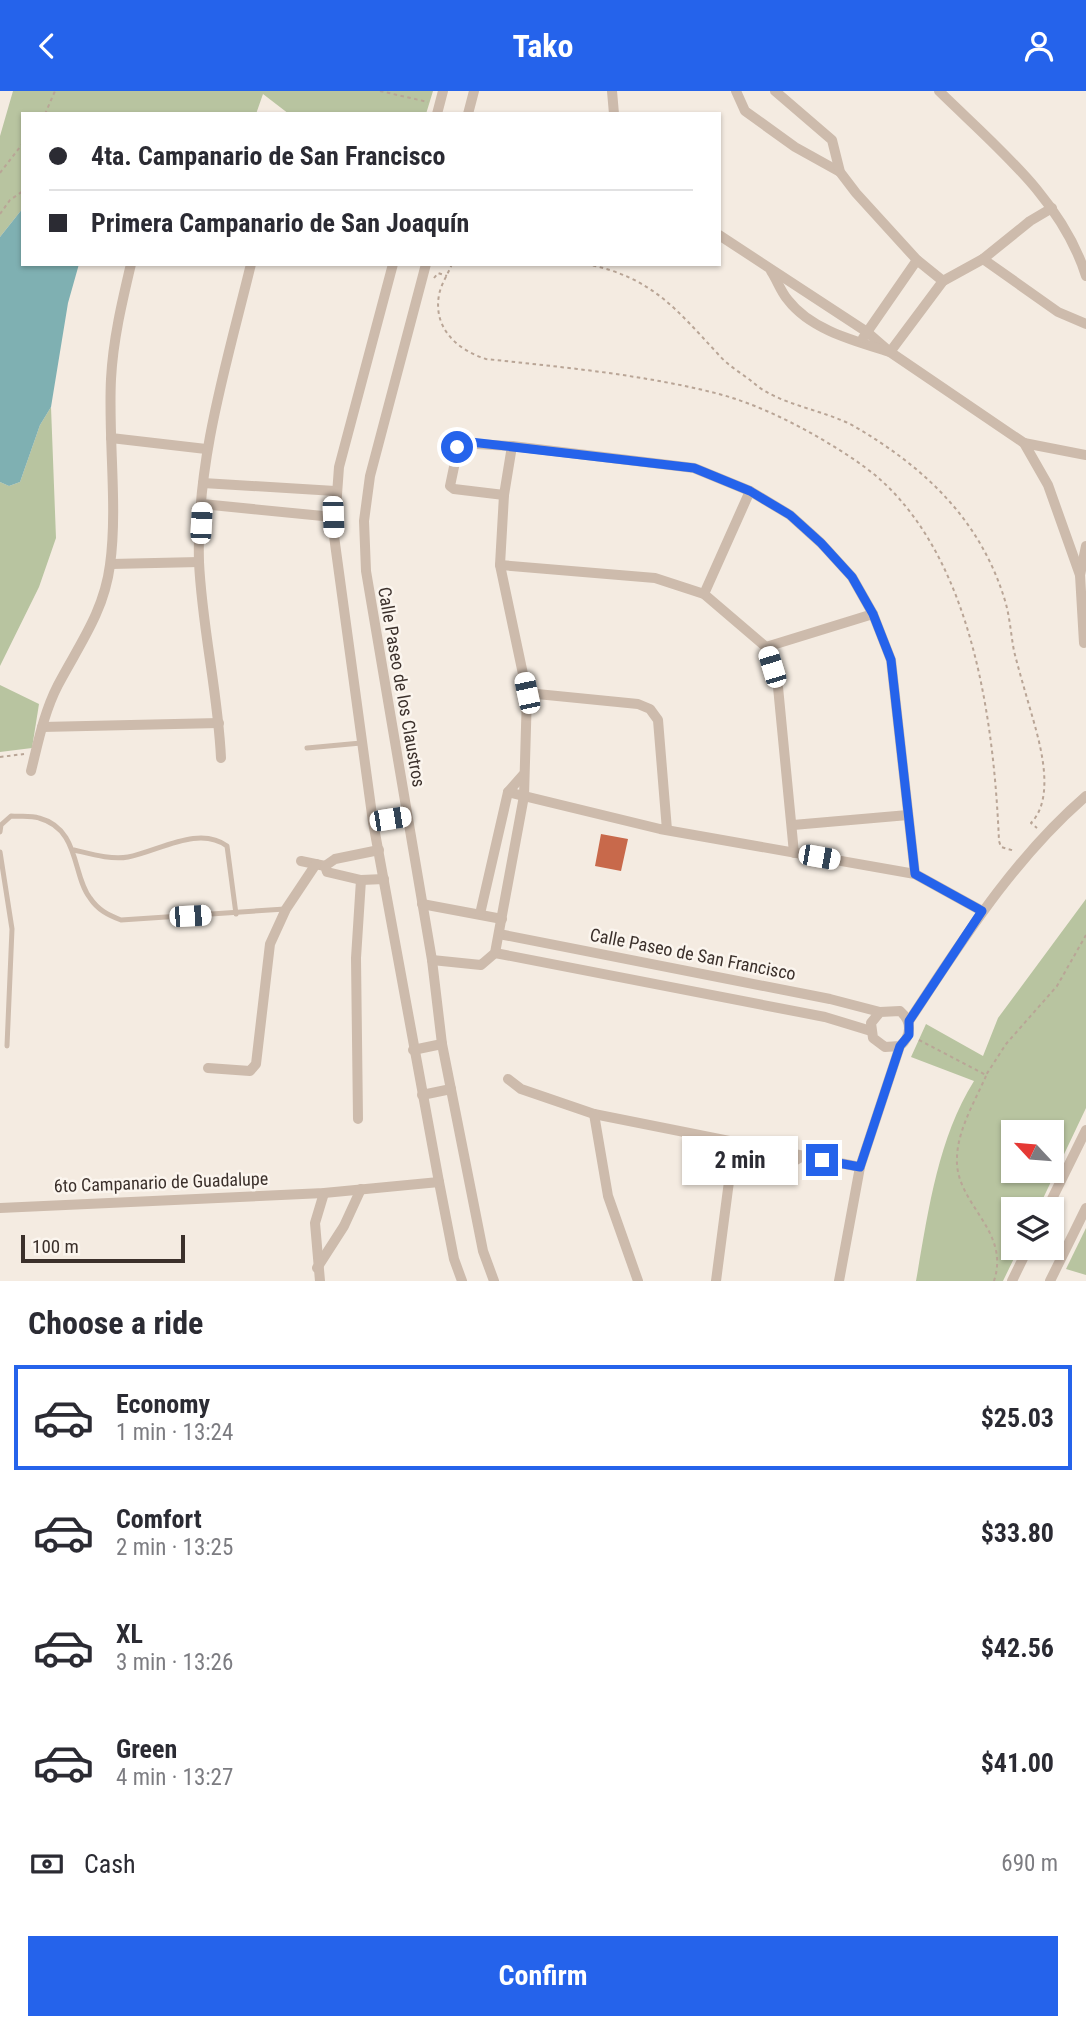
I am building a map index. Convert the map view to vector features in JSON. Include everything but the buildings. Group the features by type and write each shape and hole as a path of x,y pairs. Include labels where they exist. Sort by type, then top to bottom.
{"street":[{"path":"438,109 443,91"},
{"path":"469,112 474,91"},
{"path":"612,91 614,112"},
{"path":"736,91 745,111 796,147 840,172 917,260 943,281"},
{"path":"775,91 832,140 840,172"},
{"path":"939,91 1040,192 1052,208 1081,261 1086,276"},
{"path":"890,352 943,281 983,259 1030,221 1052,208"},
{"path":"721,236 867,332 890,352 1024,443 1086,455"},
{"path":"983,259 1058,312 1086,324"},
{"path":"861,343 917,260"},
{"path":"31,771 42,727 57,686 82,647 102,606 111,564 111,378 119,314 131,266"},
{"path":"221,758 199,562 202,504 206,449 251,266"},
{"path":"392,266 335,491 333,517 373,822 413,1050 454,1259 462,1281"},
{"path":"770,268 788,301 831,332 890,352"},
{"name":"Calle Paseo de los Claustros","path":"424,269 380,431 364,521 370,606 432,960 442,1044 483,1251 494,1281"},
{"path":"111,438 206,449"},
{"path":"504,495 454,489 450,486 459,443 512,446 694,468 750,491 790,515 821,543 852,577 873,614 891,660 915,874"},
{"path":"1024,443 1048,485 1080,575"},
{"path":"432,960 481,965 495,953 524,796 527,693 500,565 504,495 512,446"},
{"path":"204,483 335,491"},
{"path":"704,594 750,491"},
{"path":"202,504 333,517"},
{"path":"1084,643 1080,575 1086,545"},
{"path":"111,564 199,562"},
{"path":"500,565 655,578 704,594 766,647 778,687 794,853"},
{"path":"766,647 873,614"},
{"path":"527,693 638,704 650,709 658,720 667,830"},
{"path":"42,727 219,723"},
{"path":"480,914 508,792 523,775"},
{"path":"508,792 667,830 915,874 982,911"},
{"path":"839,1281 860,1167 900,1046 909,1035 909,1021 982,911 1037,845 1086,796"},
{"path":"793,825 908,815"},
{"path":"373,822 407,816"},
{"path":"208,1068 250,1071 256,1064 270,944 286,909 320,865 335,859 379,850"},
{"path":"301,861 320,865 335,876 361,880 384,879"},
{"path":"358,1119 356,958 361,880"},
{"path":"422,904 502,919"},
{"name":"Calle Paseo de San Francisco","path":"499,934 880,1012"},
{"name":"Calle Paseo de San Francisco","path":"495,953 825,1017 871,1031"},
{"path":"678,989 683,971"},
{"path":"900,1046 885,1047 878,1044 871,1031 871,1023 880,1012 893,1009 905,1015 909,1021"},
{"path":"413,1050 442,1044"},
{"path":"508,1079 521,1089 594,1114 860,1167"},
{"path":"422,1095 452,1089"},
{"path":"594,1114 608,1196 638,1281"},
{"path":"1054,1197 1082,1149 1086,1130"},
{"path":"716,1281 734,1143"},
{"path":"731,1169 778,1171 803,1157"},
{"name":"6to Campanario de Guadalupe","path":"0,1207 324,1193 439,1182"},
{"path":"317,1268 344,1226 361,1189"},
{"path":"320,1281 315,1223 324,1193"},
{"path":"1050,1281 1086,1208"},
{"path":"1012,1281 1022,1260"}],"lane":[{"path":"307,748 362,743"},
{"path":"0,831 1,825 11,816 39,818 53,826 74,851 88,896 103,913 121,920 286,909"},
{"path":"74,851 127,857 202,837 217,838 227,846 236,914"},
{"path":"0,852 12,929 7,1046"}],"path":[{"path":"46,112 55,91"},
{"path":"380,91 438,109"},
{"path":"0,173 21,146"},
{"path":"0,214 10,199 21,192"},
{"path":"451,266 439,295 441,320 454,343 476,356 711,392 788,421 849,457 885,484 926,537 954,593 980,679 992,754 999,841 1007,850 1015,852 1023,847"},
{"path":"593,266 623,275 667,300 719,355 756,386 851,425 924,473 951,499 993,569 1005,603 1013,648 1035,726 1043,774 1041,809 1031,823 1038,829"},
{"path":"424,269 436,279 438,272 447,276"},
{"path":"0,757 35,753"},
{"path":"993,1281 997,1244 963,1188 956,1158 966,1122 986,1075 1006,1044 1057,986 1086,935"},
{"path":"909,1035 986,1075"},
{"path":"995,1277 1003,1281"}],"green space":[{"path":"13,91 433,91 427,112 286,112 263,94 257,112 21,112 21,211 0,237 0,136"},
{"path":"51,407 56,538 39,587 0,666 0,482 9,486 20,482 40,425"},
{"path":"0,685 39,704 32,748 0,752"},
{"path":"1086,899 1086,1108 1064,1154 1064,1120 1001,1120 1001,1183 1050,1183 1044,1197 1001,1197 1001,1260 1013,1260 1003,1281 916,1281 930,1204 943,1153 961,1104 974,1081 911,1057 926,1024 983,1056 998,1018"},
{"path":"1086,1228 1086,1275 1066,1269"}],"water":[{"path":"21,211 21,266 78,266 68,303 51,407 40,425 20,482 9,486 0,482 0,237"}],"route":[{"path":"457,447 462,441 694,468 750,491 790,515 821,543 852,577 873,614 891,660 900,720 915,874 982,911 909,1021 909,1035 900,1046 860,1167 822,1160"}]}
